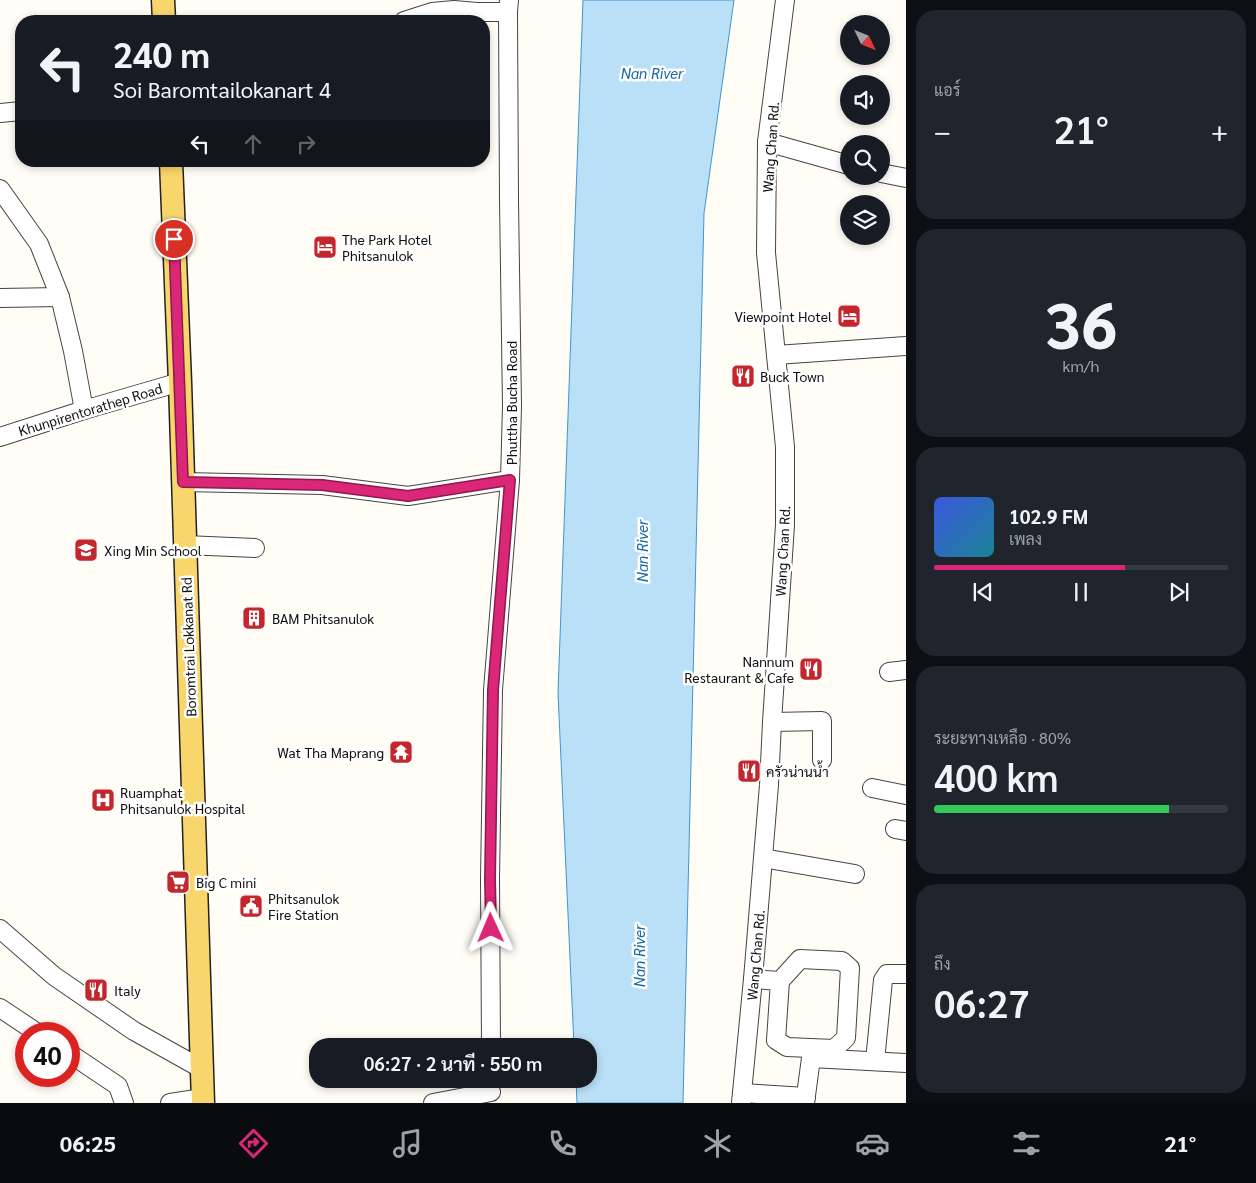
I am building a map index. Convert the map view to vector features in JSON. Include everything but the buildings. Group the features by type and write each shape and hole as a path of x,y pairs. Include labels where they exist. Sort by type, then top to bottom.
{"main road":[{"path":"163,0 164,15"},
{"name":"Boromtrai Lokkanat Rd","path":"171,167 203,1101"}],"street":[{"name":"Wang Chan Rd.","path":"742,1098 754,979 769,784 785,525 785,447 766,253 767,142 785,0"},
{"path":"423,15 454,10 477,12 508,6"},
{"name":"Phuttha Bucha Road","path":"491,1038 490,879 493,690 510,480 512,406 508,191 508,6"},
{"path":"0,113 15,112"},
{"path":"767,142 840,162"},
{"path":"890,175 906,178"},
{"path":"0,189 39,244 60,297 84,410"},
{"path":"0,298 60,297"},
{"path":"776,355 906,346"},
{"name":"Khunpirentorathep Road","path":"0,438 84,410 180,382"},
{"path":"183,482 322,485 408,496 510,480"},
{"path":"185,545 255,548"},
{"path":"772,722 822,721 822,760"},
{"path":"872,788 906,795"},
{"path":"763,858 855,874"},
{"path":"0,929 62,982 134,1031 202,1070"},
{"path":"754,979 780,980 800,959 842,961 850,968 846,1038 834,1049 787,1047 776,1040 780,980"},
{"path":"875,1061 883,980 890,973 906,974"},
{"path":"0,1008 22,1022"},
{"path":"742,1098 806,1100 811,1058 906,1063"},
{"path":"80,1060 118,1086 124,1103"},
{"path":"433,1103 491,1091"},
{"path":"170,1103 203,1101"}],"water":[{"name":"Nan River","path":"583,0 734,0 704,213 683,1103 577,1103 576,1088 597,1088 597,1038 574,1038 558,693"}],"place":[{"name":"The Park Hotel Phitsanulok","path":"325,247"},
{"name":"Viewpoint Hotel","path":"849,316"},
{"name":"Buck Town","path":"743,376"},
{"name":"Xing Min School","path":"86,550"},
{"name":"BAM Phitsanulok","path":"254,618"},
{"name":"Nannum Restaurant & Cafe","path":"811,669"},
{"name":"Wat Tha Maprang","path":"401,752"},
{"name":"ครัวน่านน้ำ","path":"749,771"},
{"name":"Ruamphat Phitsanulok Hospital","path":"103,800"},
{"name":"Big C mini","path":"178,882"},
{"name":"Phitsanulok Fire Station","path":"251,906"},
{"name":"Italy","path":"96,990"}],"route":[{"path":"174,239 183,482 322,485 408,496 510,480 493,690 491,928"}]}
